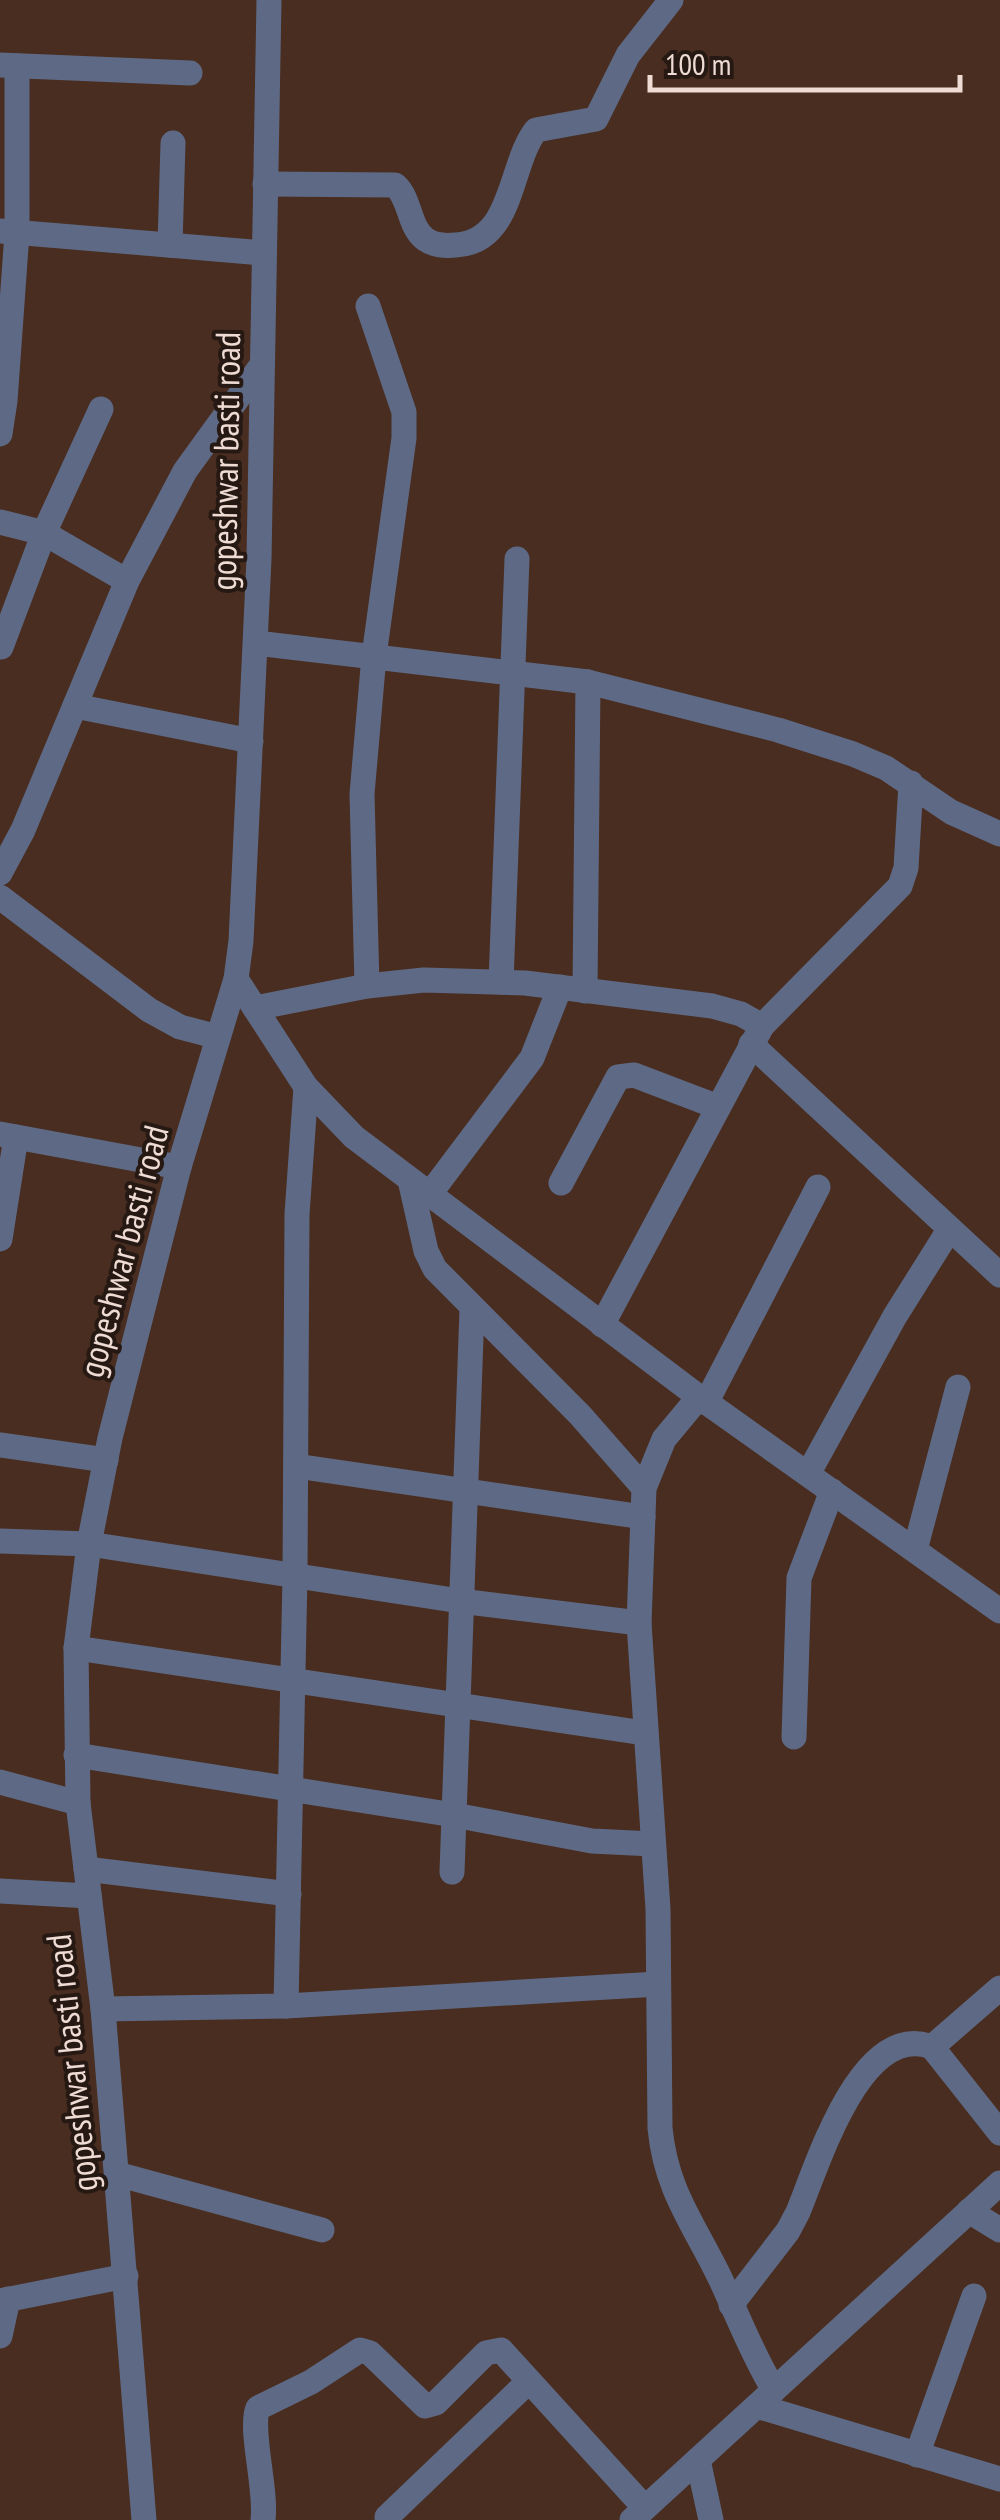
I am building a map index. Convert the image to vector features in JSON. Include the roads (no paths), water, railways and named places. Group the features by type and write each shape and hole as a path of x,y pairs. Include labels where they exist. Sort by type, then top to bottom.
{"street":[{"name":"gopeshwar basti road","path":"144,2520 103,2009 78,1803 76,1648 88,1544 106,1460 178,1167 236,978 242,940 256,643 269,0"},
{"path":"265,184 395,185 424,238 450,246 464,244 486,233 502,211 526,143 536,130 596,119 628,55 671,0"},
{"path":"0,434 8,232 8,65 190,74"},
{"path":"170,245 173,142"},
{"path":"8,232 264,253"},
{"path":"367,986 361,832 374,656 404,438 404,412 368,306"},
{"path":"0,873 23,830 128,580 186,472 261,366"},
{"path":"1,647 44,533 101,409"},
{"path":"0,522 44,533 128,580"},
{"path":"502,982 517,560"},
{"path":"256,643 588,682 778,730 886,768 951,812 1000,834"},
{"path":"588,682 572,989 532,1058 420,1187 426,1251 436,1269 472,1310 580,1415 644,1488"},
{"path":"74,706 251,741"},
{"path":"602,1324 756,1035 900,886 906,868 912,783"},
{"path":"0,897 149,1010 180,1027 218,1038"},
{"path":"236,978 306,1087 327,1112 703,1400 1000,1611"},
{"path":"255,1008 367,986 424,980 502,982 728,1009 949,1230 1000,1275"},
{"path":"560,1183 618,1077 634,1076 718,1107"},
{"path":"286,2006 296,1576 297,1214 306,1087"},
{"path":"0,1239 8,1136 178,1167"},
{"path":"766,2398 731,2304 670,2183 663,2158 653,1844 639,1622 644,1488 664,1439 703,1400 818,1187"},
{"path":"808,1474 895,1316 949,1230"},
{"path":"452,1872 472,1310"},
{"path":"915,1550 958,1387"},
{"path":"0,1445 106,1460"},
{"path":"296,1466 643,1516"},
{"path":"794,1737 799,1578 832,1491"},
{"path":"0,1541 88,1544 460,1601 639,1622"},
{"path":"76,1648 644,1734"},
{"path":"76,1755 454,1814 592,1840 653,1844"},
{"path":"0,1782 78,1803"},
{"path":"86,1869 289,1894"},
{"path":"0,1891 89,1896"},
{"path":"103,2009 286,2006 658,1984"},
{"path":"932,2047 1000,1988"},
{"path":"731,2304 798,2212 855,2083 894,2047 908,2042 932,2047 1000,2133"},
{"path":"118,2174 322,2230"},
{"path":"264,2520 265,2493 255,2413 264,2403 311,2382 355,2352 370,2353 425,2406 436,2403 491,2350 501,2350 638,2514 1000,2183"},
{"path":"969,2211 1000,2230"},
{"path":"0,2336 4,2300 126,2276"},
{"path":"917,2454 974,2296"},
{"path":"388,2517 529,2381"},
{"path":"766,2398 1000,2480"},
{"path":"698,2460 712,2520"}]}
